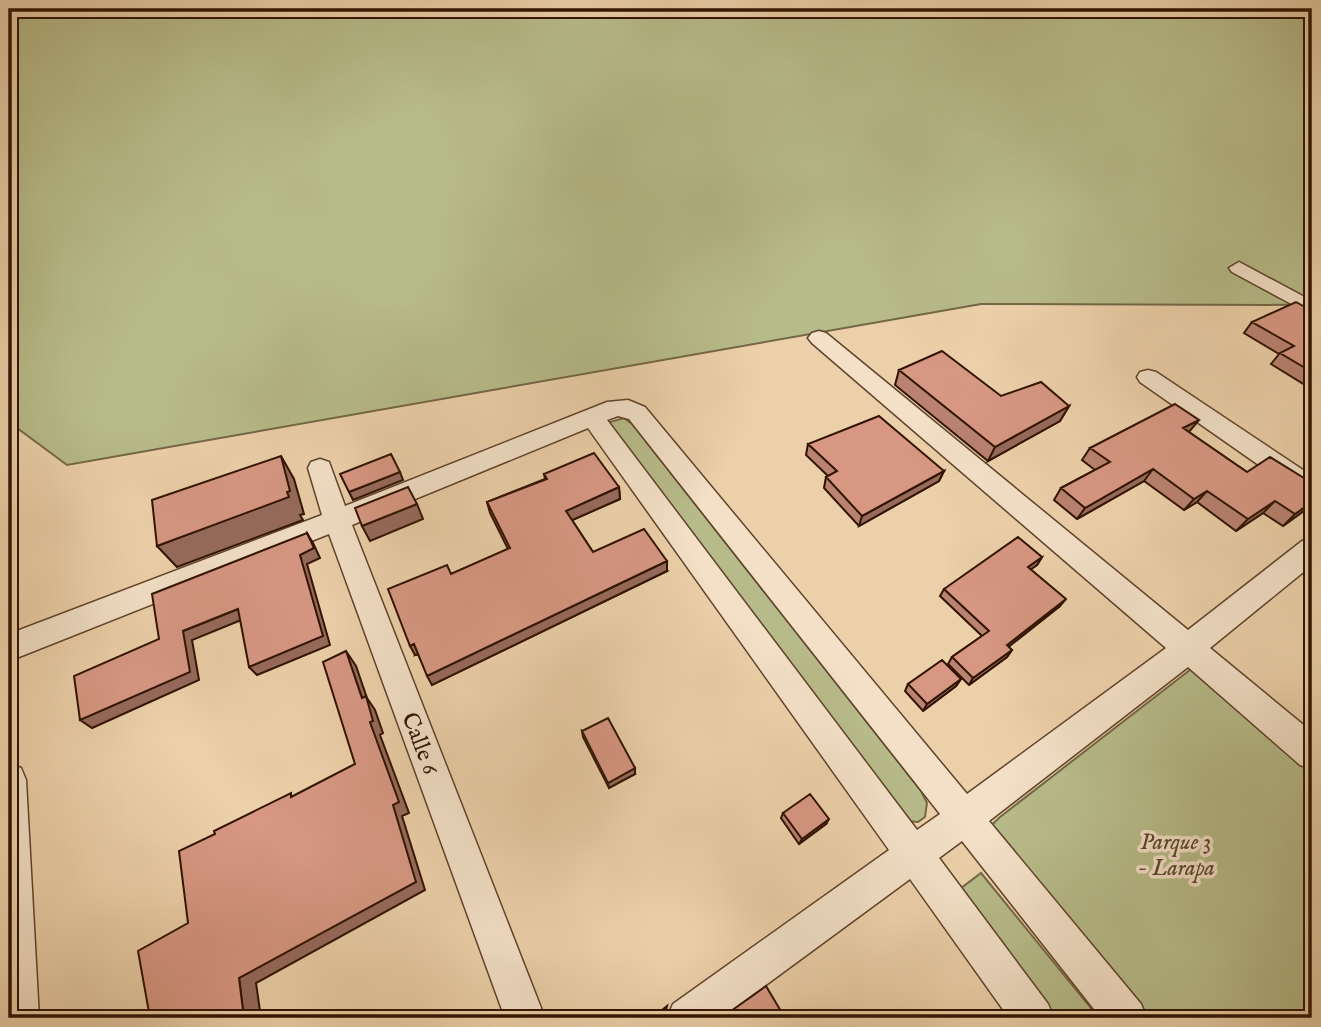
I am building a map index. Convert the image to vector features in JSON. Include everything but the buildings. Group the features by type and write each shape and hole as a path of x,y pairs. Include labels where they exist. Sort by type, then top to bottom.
{"street":[{"path":"1239,268 1312,309"},
{"path":"819,338 1312,752"},
{"path":"1148,377 1312,489"},
{"path":"9,648 615,408 628,408 637,414 1127,1018"},
{"path":"592,417 1034,1018"},
{"name":"Calle 6","path":"320,468 337,520 525,1018"},
{"path":"687,1018 966,817 1188,648 1312,549"},
{"path":"9,780 19,1018"}],"green space":[{"path":"9,9 1312,9 1312,305 981,304 67,465 9,422"},
{"path":"624,418 632,424 921,791 927,803 925,817 918,822 906,821 608,428 610,422"},
{"name":"Parque 3 - Larapa","path":"1195,666 1312,767 1312,1018 1133,1018 983,833"},
{"path":"981,873 1099,1018 1055,1018 956,892"}]}
